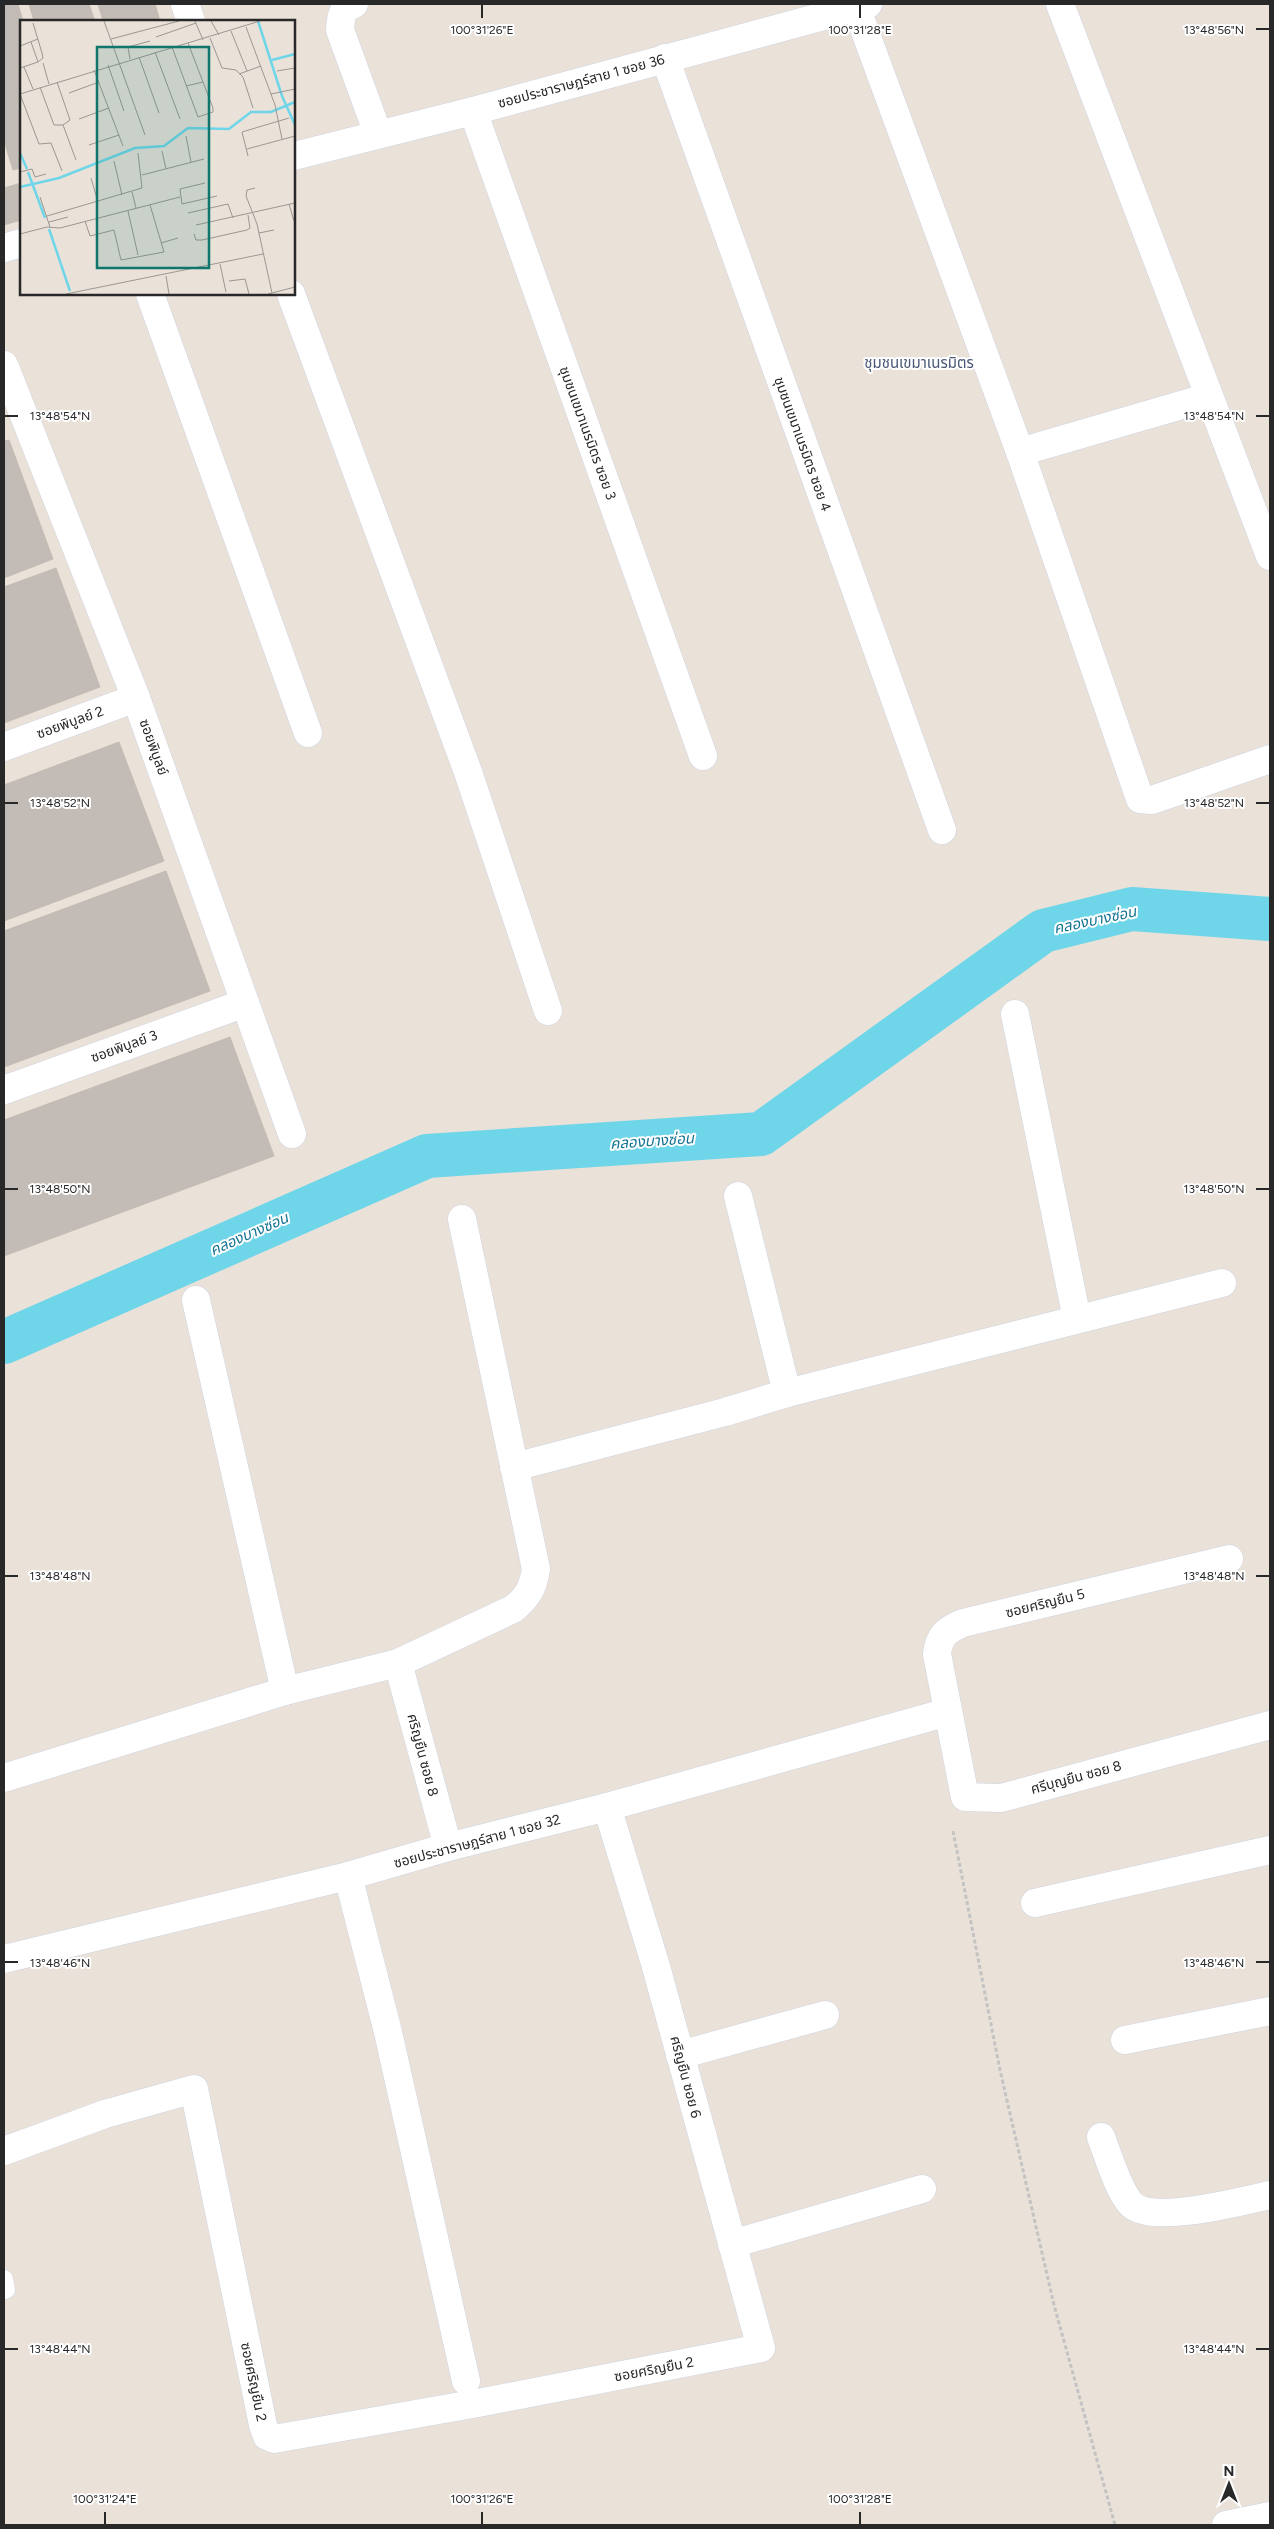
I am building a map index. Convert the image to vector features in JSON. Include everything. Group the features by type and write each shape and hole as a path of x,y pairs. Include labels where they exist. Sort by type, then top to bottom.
{"street":[{"path":"185,4 191,20"},
{"path":"354,4 341,14 340,30 378,134"},
{"path":"1060,4 1270,556"},
{"path":"862,5 1140,799 1152,800 1270,759"},
{"name":"ซอยประชาราษฎร์สาย 1 ซอย 36","path":"295,156 473,110 862,5"},
{"name":"ชุมชนเขมาเนรมิตร ซอย 4","path":"665,58 942,830"},
{"name":"ชุมชนเขมาเนรมิตร ซอย 3","path":"473,110 703,756"},
{"path":"4,248 20,243"},
{"path":"150,295 308,733"},
{"path":"291,295 468,772 548,1011"},
{"name":"ซอยพิบูลย์","path":"4,365 10,398 136,698 292,1134"},
{"path":"1020,452 1209,396"},
{"name":"ซอยพิบูลย์ 2","path":"4,747 136,698"},
{"name":"ซอยพิบูลย์ 3","path":"4,1090 245,1003"},
{"path":"1015,1014 1078,1319"},
{"path":"738,1196 787,1393"},
{"path":"6,1771 285,1691 398,1663 513,1609 527,1598 534,1586 536,1569 462,1219"},
{"path":"514,1467 725,1412 787,1393 1222,1283"},
{"path":"196,1300 285,1691"},
{"name":"ซอยศริญยืน 5","path":"948,1712 937,1654 939,1640 948,1629 963,1622 1229,1558"},
{"name":"ศริญยืน ซอย 8","path":"398,1663 448,1847"},
{"path":"948,1712 965,1797"},
{"name":"ซอยประชาราษฎร์สาย 1 ซอย 32","path":"4,1960 348,1876 448,1847 607,1807 948,1712"},
{"name":"ศรีบุญยืน ซอย 8","path":"965,1797 982,1799 1001,1798 1270,1725"},
{"name":"ศริญยืน ซอย 6","path":"607,1807 680,2055 761,2348"},
{"path":"1035,1903 1270,1850"},
{"path":"348,1876 388,2032 466,2381"},
{"path":"1125,2040 1270,2010"},
{"path":"680,2055 824,2015"},
{"name":"ซอยศริญยืน 2","path":"4,2151 105,2114 194,2089 263,2426 267,2436 274,2439 478,2403 761,2348"},
{"path":"1101,2137 1114,2174 1131,2204 1148,2211 1197,2211 1270,2195"},
{"path":"732,2244 922,2189"},
{"path":"1226,2525 1270,2516"}],"path":[{"path":"965,1797 952,1818 954,1836 1000,2070 1054,2305 1115,2525"}],"building":[{"path":"4,4 18,4 23,20 20,20 20,168 13,170 4,141"},
{"path":"29,4 89,4 95,20 34,20"},
{"path":"98,4 155,4 160,20 103,20"},
{"path":"20,183 20,220 4,225 4,188"},
{"path":"9,440 53,559 4,578 4,441"},
{"path":"56,568 100,687 4,723 4,587"},
{"path":"119,742 164,861 4,921 4,785"},
{"path":"166,871 210,991 4,1067 4,931"},
{"path":"230,1037 274,1156 4,1256 4,1120"}],"waterway":[{"name":"คลองบางซ่อน","path":"4,1342 427,1156 761,1134 1043,931 1132,909 1270,919"}],"district":[{"name":"ชุมชนเขมาเนรมิตร","path":"919,363"}]}
